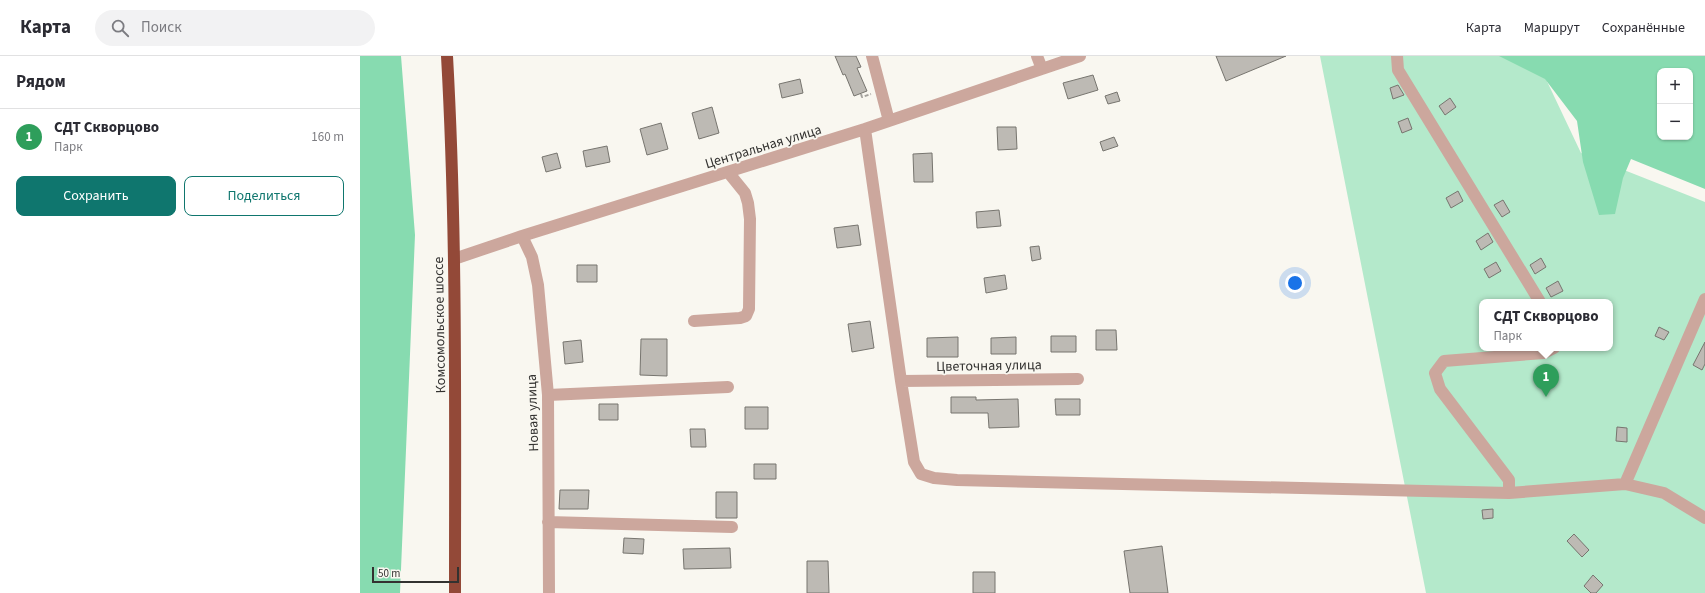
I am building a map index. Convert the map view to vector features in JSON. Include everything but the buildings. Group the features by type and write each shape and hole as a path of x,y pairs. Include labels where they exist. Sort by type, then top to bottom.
{"highway":[{"name":"Комсомольское шоссе","path":"447,56 451,129 454,259 456,409 455,593"}],"street":[{"path":"872,56 889,121"},
{"path":"1037,56 1042,69"},
{"name":"Центральная улица","path":"454,259 522,236 865,129 1080,56"},
{"path":"1397,56 1398,70 1538,299"},
{"path":"865,129 914,462 921,474 934,478 1510,494 1625,484 1664,493 1705,518"},
{"path":"694,321 740,318 746,316 749,310 750,219 748,203 745,193 728,172"},
{"name":"Новая улица","path":"522,236 532,257 538,285 548,395 548,522 550,593"},
{"path":"1625,484 1705,299"},
{"path":"1510,494 1508,480 1440,389 1435,373 1444,361 1544,353 1548,351"},
{"name":"Цветочная улица","path":"901,381 1078,379"},
{"path":"548,395 728,387"},
{"path":"548,522 732,527"}],"green space":[{"path":"360,56 401,56 415,235 400,593 360,593"},
{"path":"1320,56 1539,56 1544,75 1581,153 1705,202 1705,593 1426,593"},
{"path":"1499,56 1705,56 1705,189 1631,159 1623,178 1615,214 1599,215 1583,162 1577,121 1545,79"}],"place":[{"name":"СДТ Скворцово","path":"1546,397"}]}
